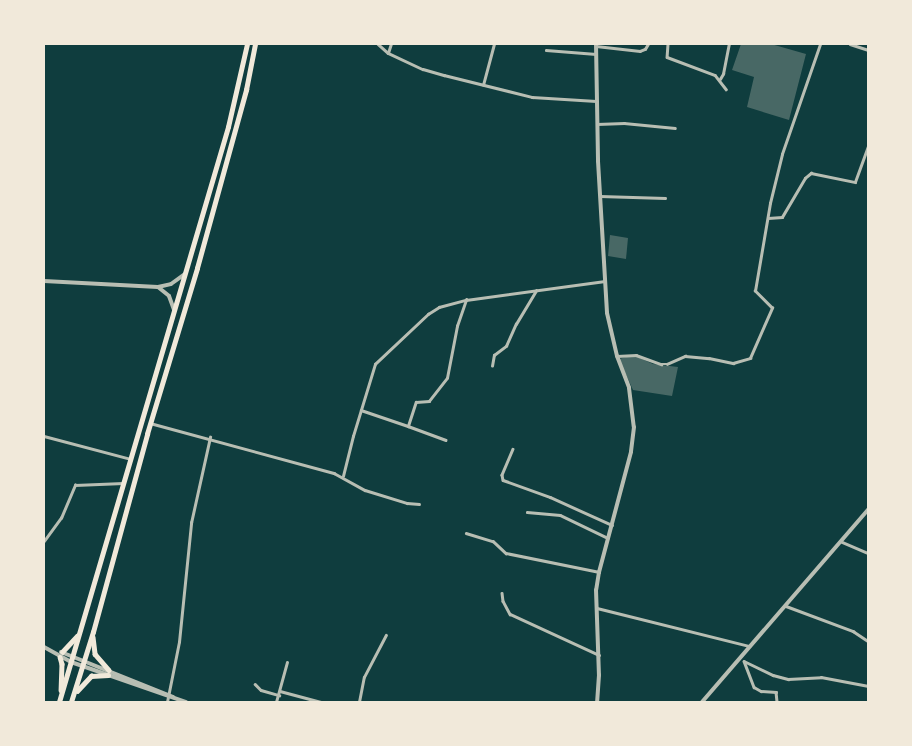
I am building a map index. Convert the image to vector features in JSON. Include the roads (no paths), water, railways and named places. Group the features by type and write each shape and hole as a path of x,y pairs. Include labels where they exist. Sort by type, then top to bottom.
{"highway":[{"path":"59,702 229,123 247,44"},
{"path":"71,702 93,632 164,374 198,268 235,134 255,44"},
{"path":"155,372 164,374"},
{"path":"74,694 91,676 108,672 95,654 93,632"},
{"path":"61,694 62,664 59,654 79,633"}],"street":[{"path":"378,44 388,54 423,69 483,85 532,97 596,101"},
{"path":"388,54 390,44"},
{"path":"483,85 494,44"},
{"path":"597,702 599,656 596,608 599,572 631,452 634,427 629,388 617,356 607,313 596,101 596,45 640,51 645,49 648,44"},
{"path":"668,44 668,58 720,79 726,89"},
{"path":"720,79 724,74 728,44"},
{"path":"617,356 636,355 660,364 667,364 685,356 710,358 733,364 750,358 772,308 755,291 782,154 820,44"},
{"path":"850,44 868,50"},
{"path":"546,50 596,54"},
{"path":"597,124 624,123 675,128"},
{"path":"768,218 782,217 805,178 811,173 855,182 868,147"},
{"path":"600,196 666,198"},
{"path":"44,281 158,287 171,284 185,273"},
{"path":"343,476 375,364 432,311 466,300 604,281"},
{"path":"158,287 170,296 174,310"},
{"path":"492,366 494,355 506,346 516,324 536,291"},
{"path":"408,426 415,403 429,401 447,378 457,326 466,300"},
{"path":"361,410 446,440"},
{"path":"150,423 210,437 343,476 366,490 407,503 419,504"},
{"path":"44,436 131,459"},
{"path":"167,702 179,642 192,523 210,437"},
{"path":"513,449 502,475 503,480 550,497 612,525"},
{"path":"44,541 61,518 75,484 124,483"},
{"path":"702,702 743,659 751,647 868,510"},
{"path":"527,512 560,515 608,538"},
{"path":"466,533 493,541 506,553 599,572"},
{"path":"842,542 868,553"},
{"path":"502,593 503,601 510,614 599,656"},
{"path":"786,606 853,631 868,641"},
{"path":"596,608 751,647"},
{"path":"359,702 364,677 386,635"},
{"path":"44,647 71,662 108,672"},
{"path":"59,654 84,660 108,672 186,702"},
{"path":"743,659 788,679 821,677 868,686"},
{"path":"743,659 754,687 761,691 776,692 777,702"},
{"path":"276,702 287,662"},
{"path":"255,684 261,690 279,695"},
{"path":"280,691 321,702"}]}
